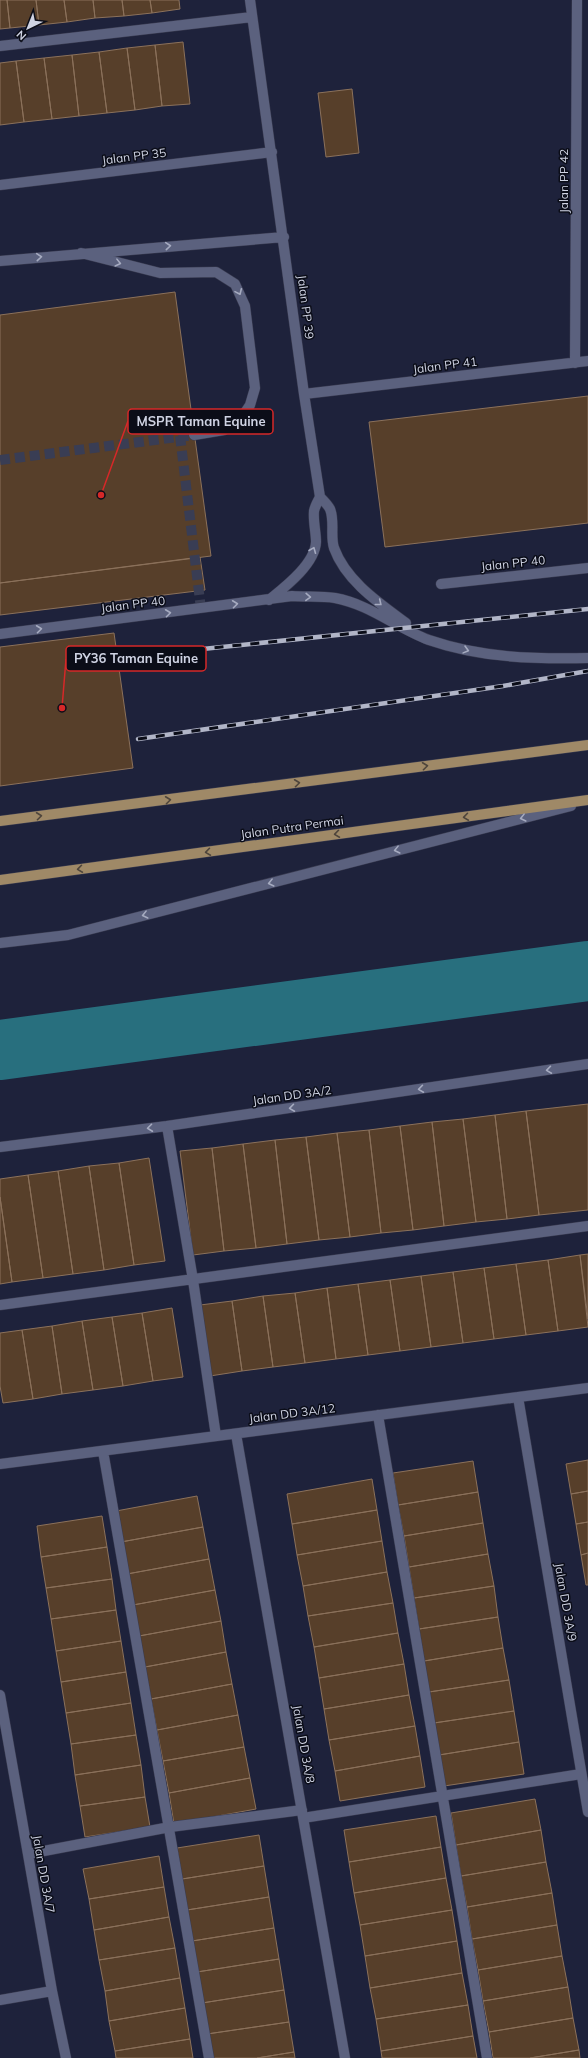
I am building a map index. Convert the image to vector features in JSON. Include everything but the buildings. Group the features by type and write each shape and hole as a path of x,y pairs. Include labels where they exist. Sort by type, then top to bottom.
{"main road":[{"path":"0,822 588,745"},
{"name":"Jalan Putra Permai","path":"0,880 588,801"}],"street":[{"name":"Jalan PP 39","path":"250,0 284,237 304,394 320,497 314,511 316,544 312,555 303,568 270,600"},
{"name":"Jalan PP 42","path":"575,363 577,0"},
{"path":"0,46 252,17"},
{"name":"Jalan PP 35","path":"0,185 272,152"},
{"path":"0,261 80,253 284,237"},
{"path":"80,253 160,273 216,272 235,284 245,306 255,388 250,404 240,420 224,430 194,435"},
{"name":"Jalan PP 41","path":"304,394 588,361"},
{"path":"320,497 330,509 334,548 342,564 362,587 378,602 428,640 484,655 551,659 588,658"},
{"name":"Jalan PP 40","path":"441,584 588,568"},
{"name":"Jalan PP 40","path":"0,634 292,596 335,598 374,612 428,640"},
{"path":"0,943 68,935 588,801"},
{"name":"Jalan DD 3A/2","path":"0,1147 167,1126 588,1064"},
{"path":"167,1126 193,1280 216,1436"},
{"path":"0,1305 588,1226"},
{"name":"Jalan DD 3A/12","path":"0,1464 588,1388"},
{"name":"Jalan DD 3A/9","path":"518,1397 584,1753 581,1774 588,1812"},
{"path":"378,1415 487,2058"},
{"name":"Jalan DD 3A/8","path":"236,1434 345,2058"},
{"path":"103,1451 170,1827 209,2058"},
{"name":"Jalan DD 3A/7","path":"0,1695 52,1991 66,2058"},
{"path":"28,1854 170,1827 303,1814 443,1796 581,1774"},
{"path":"0,2000 52,1991"}],"waterway":[{"path":"0,1050 588,971"}],"tunnel":[{"path":"0,460 194,435"},
{"path":"180,436 201,609"}],"railway":[{"path":"125,657 588,609"},
{"path":"138,739 503,686 588,671"}],"place":[{"name":"MSPR Taman Equine","path":"101,495"},
{"name":"PY36 Taman Equine","path":"62,708"}]}
